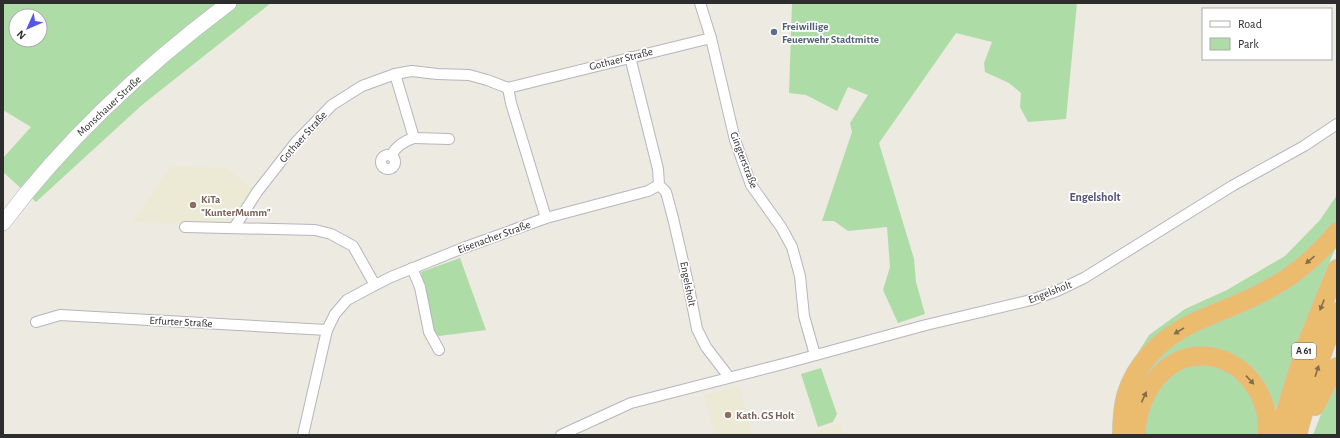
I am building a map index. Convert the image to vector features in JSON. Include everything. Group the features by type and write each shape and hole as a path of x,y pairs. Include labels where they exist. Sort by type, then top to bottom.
{"highway":[{"path":"1122,435 1122,418 1126,396 1130,385 1144,360 1155,349 1185,327 1268,290 1284,280 1310,260 1337,232"},
{"name":"A 61","path":"1278,435 1307,343 1337,269"},
{"name":"A 61","path":"1298,435 1303,413 1337,312"},
{"path":"1136,435 1141,404 1156,378 1173,364 1192,357 1202,356 1212,357 1228,362 1247,376 1254,384 1259,392 1265,408 1268,428 1267,435"},
{"path":"1304,435 1318,399 1337,367"}],"main road":[{"name":"Monschauer Straße","path":"3,223 30,188 84,128 161,58 229,3"}],"street":[{"name":"Gingterstraße","path":"700,3 711,38 735,140 751,185 781,227 792,247 800,276 804,316 815,355"},
{"name":"Gothaer Straße","path":"234,228 257,192 296,142 332,105 362,86 395,74 412,70 437,74 469,75 508,88 711,38"},
{"path":"630,57 658,169 659,185"},
{"path":"395,74 414,138"},
{"path":"508,88 511,103 546,218"},
{"name":"Engelsholt","path":"562,435 631,403 926,325 1031,300 1057,291 1084,278 1232,186 1304,146 1337,124"},
{"path":"391,156 394,150 404,141 414,138 449,139"},
{"name":"Engelsholt","path":"659,185 666,192 673,218 697,329 706,347 729,377"},
{"name":"Eisenacher Straße","path":"302,435 327,330 335,314 347,300 412,268 546,218 648,191 659,185"},
{"path":"185,227 315,230 331,234 353,246 375,285"},
{"path":"412,268 420,287 430,332 439,350"},
{"name":"Erfurter Straße","path":"36,322 60,315 327,330"}],"shaded area":[{"name":"KiTa \"KunterMumm\"","path":"171,166 226,168 254,190 228,224 186,221 182,224 133,222"},
{"name":"Kath. GS Holt","path":"739,386 752,435 715,435 704,395"},
{"name":"Kath. GS Holt","path":"840,423 845,435 819,435 818,431"}],"green space":[{"path":"3,3 271,3 142,105 36,202 3,172 3,158 31,127 3,110"},
{"path":"792,3 1077,3 1066,119 1028,122 1020,107 1021,93 1009,83 985,72 984,63 992,42 956,33 879,143 914,259 916,282 925,314 898,323 883,290 890,267 887,227 848,231 834,221 822,221 852,132 850,123 868,95 848,87 837,111 806,95 789,93"},
{"path":"1337,195 1337,222 1321,242 1301,260 1126,372 1149,335 1185,309 1227,290 1285,256 1320,220"},
{"path":"1337,245 1325,272 1272,419 1263,391 1191,353 1127,426 1138,380 1167,347"},
{"path":"460,258 486,330 439,336 433,332 421,272"},
{"path":"1207,364 1234,372 1255,398 1261,435 1143,435 1147,411 1168,376 1191,365"},
{"path":"821,368 837,414 833,422 818,427 801,374"},
{"path":"1337,381 1337,435 1313,435 1328,396"}],"place":[{"name":"Freiwillige Feuerwehr Stadtmitte","path":"774,32"},
{"name":"KiTa \"KunterMumm\"","path":"193,205"},
{"name":"Kath. GS Holt","path":"728,415"}],"district":[{"name":"Engelsholt","path":"1095,197"}]}
